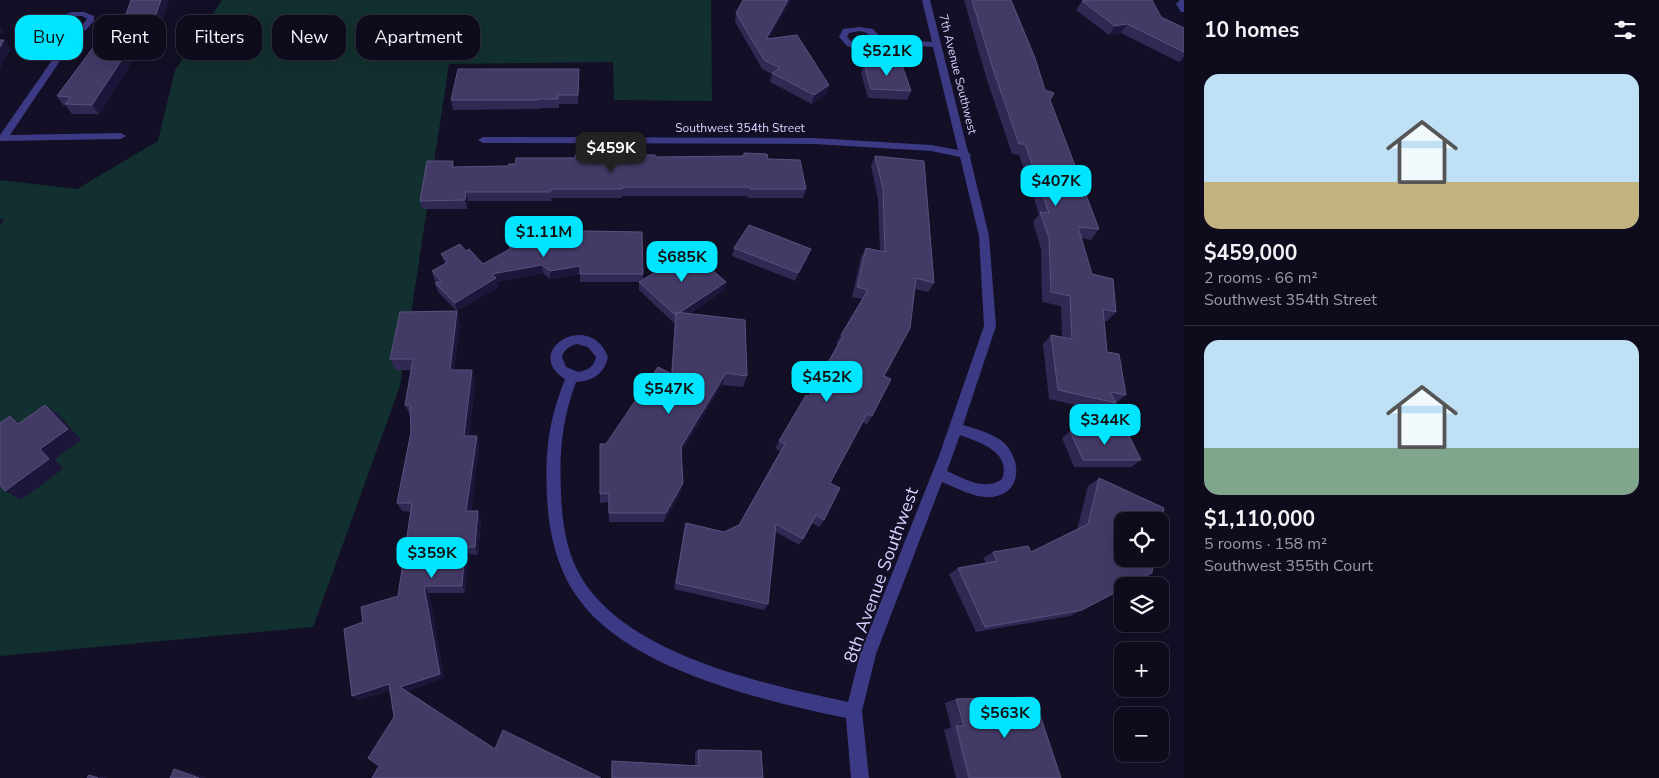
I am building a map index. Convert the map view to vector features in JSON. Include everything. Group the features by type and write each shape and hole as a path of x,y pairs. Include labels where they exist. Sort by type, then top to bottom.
{"street":[{"name":"7th Avenue Southwest","path":"926,0 953,113 966,154"},
{"path":"1184,0 1180,4 1184,10"},
{"path":"879,40 938,45"},
{"path":"1,138 56,60"},
{"path":"1,138 120,136"},
{"name":"Southwest 354th Street","path":"483,140 822,142 931,148 966,154"},
{"name":"8th Avenue Southwest","path":"860,778 854,712 868,654 939,474 990,326 984,236 966,154"},
{"path":"572,376 559,413 554,457 554,498 559,538 568,566 582,592 598,611 622,630 655,650 704,673 755,690 854,712"},
{"path":"939,474 982,490 993,491 1002,488 1009,482 1012,474 1010,464 998,446 988,440 955,428"}],"green space":[{"path":"222,0 711,0 712,101 614,100 613,62 449,64 400,386 313,627 0,656 0,226 4,219 0,219 0,180 77,189 158,141 175,70 182,60 262,60 262,15 212,15"}],"building":[{"path":"131,0 161,0 156,14 126,15"},
{"path":"743,0 788,0 766,39 797,35 829,85 814,95 772,73 780,68 764,60 736,13"},
{"path":"972,0 1011,0 1035,58 1045,90 1054,93 1050,100 1099,229 1078,227 1092,274 1113,279 1116,312 1103,309 1107,352 1119,354 1126,395 1110,392 1116,403 1058,390 1051,335 1072,339 1070,296 1051,292 1049,238 1040,212 1049,213 1025,144 1019,144"},
{"path":"1152,0 1161,17 1184,28 1184,52 1127,24 1115,26 1082,1"},
{"path":"93,47 93,60 122,60 92,105 65,104 71,97 57,96"},
{"path":"864,64 902,65 911,91 871,89"},
{"path":"458,69 579,69 578,95 558,95 558,99 538,100 451,100"},
{"path":"744,153 767,154 768,159 800,160 806,189 622,187 622,189 550,189 551,192 466,192 465,200 420,201 427,161 453,161 452,167 508,166 509,164 515,164 516,158 575,158 575,155 655,155 656,157 744,156"},
{"path":"875,156 924,161 934,283 916,278 910,328 884,376 891,379 872,416 867,414 830,483 840,488 824,520 816,515 803,539 776,524 768,604 676,583 686,523 724,532 739,525 785,444 779,441 806,395 809,396 843,336 841,335 868,290 857,287 866,248 885,252 883,189"},
{"path":"749,225 811,249 798,273 734,248"},
{"path":"530,230 642,232 643,274 580,274 580,266 550,271 542,265 492,274 496,278 455,303 435,283 441,281 432,271 448,262 441,254 460,244 466,251 469,249 483,264 510,249 507,234"},
{"path":"690,251 726,282 679,313 676,312 675,315 639,282"},
{"path":"457,311 450,370 472,370 464,436 477,436 466,511 478,511 475,547 465,547 462,586 424,586 440,674 400,687 495,749 503,730 601,778 372,778 379,766 368,758 394,717 389,684 352,696 344,629 363,622 361,607 398,596 412,503 397,503 411,432 410,405 405,405 413,359 390,359 400,312"},
{"path":"676,312 745,320 747,376 726,373 681,447 683,483 666,513 609,513 609,493 600,494 600,444 606,444 658,367 672,374"},
{"path":"45,405 68,429 40,449 49,459 5,491 0,485 0,423 10,416 18,424"},
{"path":"1070,431 1127,431 1141,460 1083,460"},
{"path":"1099,478 1164,508 1163,512 1114,512 1114,567 1153,567 1152,573 1144,577 1114,577 1114,593 1082,610 985,627 958,568 997,561 993,552 1028,546 1031,552 1088,524"},
{"path":"1034,697 1061,778 969,778 956,726 964,726 956,699"},
{"path":"698,750 761,751 763,778 612,778 612,761 699,766"},
{"path":"174,769 199,778 170,778"},
{"path":"89,775 98,778 87,778"}]}
